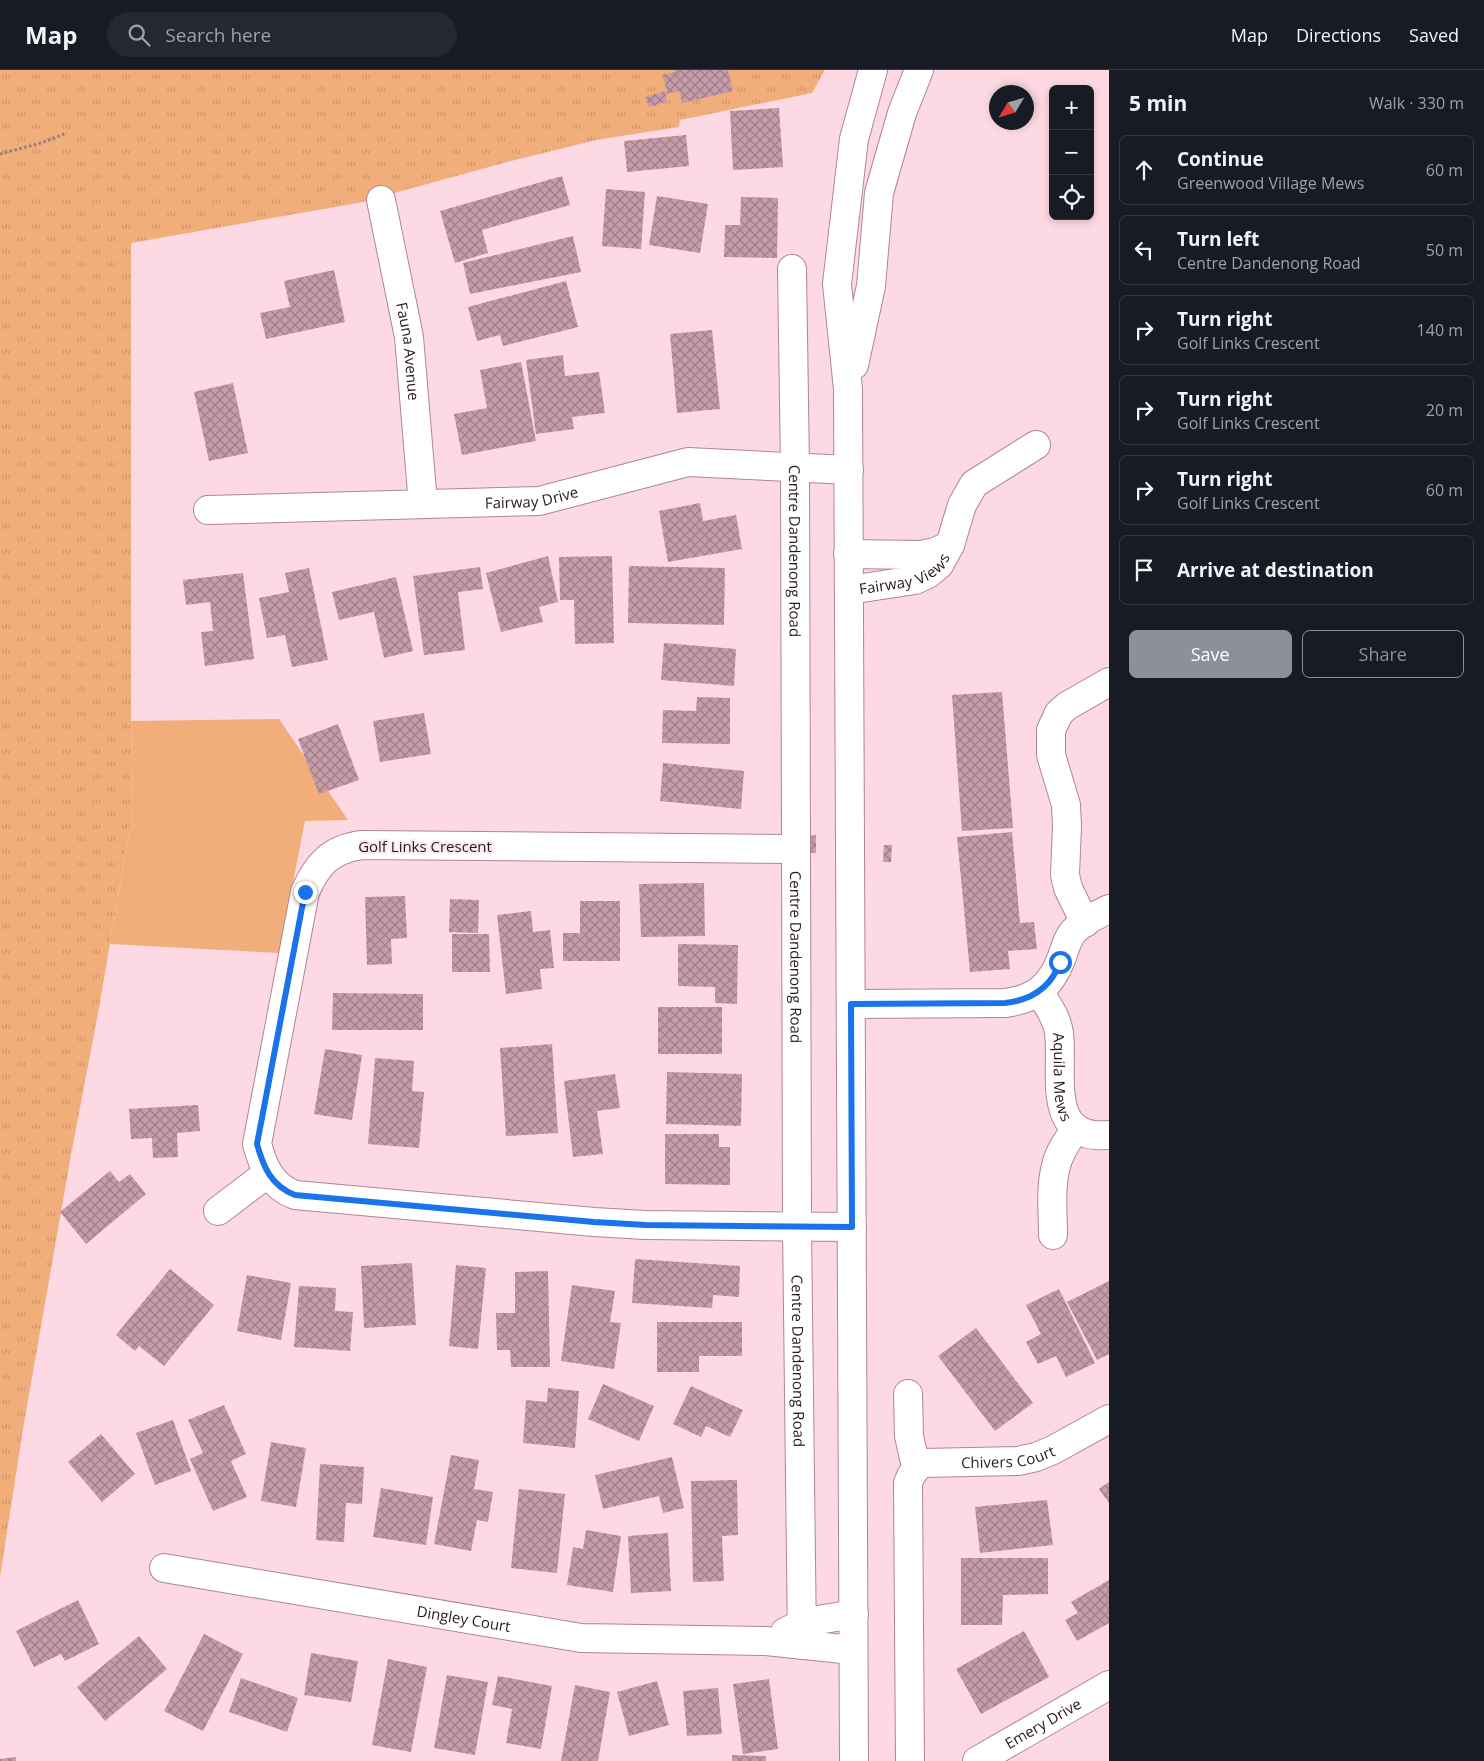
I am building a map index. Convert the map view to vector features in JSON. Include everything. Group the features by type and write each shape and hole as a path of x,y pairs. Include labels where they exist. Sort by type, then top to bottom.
{"street":[{"path":"854,1761 849,470 848,389 837,284 854,139 873,70"},
{"path":"848,389 871,286 879,193 902,113 920,70"},
{"name":"Fauna Avenue","path":"381,200 409,337 424,504"},
{"name":"Centre Dandenong Road","path":"792,269 795,467 795,849 801,1635"},
{"name":"Fairway Views","path":"849,590 915,580 928,574 939,565 950,545 962,505 974,484 1036,445"},
{"name":"Fairway Drive","path":"208,510 539,501 688,462 849,470"},
{"name":"Fairway Views","path":"848,554 921,555 935,552 950,545"},
{"path":"1085,923 1068,888 1065,874 1066,805 1052,755 1051,730 1059,713 1067,706 1109,682"},
{"name":"Golf Links Crescent","path":"795,849 362,844 342,849 330,856 321,865 312,876 305,892 257,1144 262,1160 274,1182 286,1192 295,1195 646,1225 852,1227"},
{"path":"851,1004 1018,1002 1039,992 1056,972 1069,938 1075,930 1109,909"},
{"name":"Aquila Mews","path":"1039,992 1051,1011 1059,1032 1059,1089 1061,1106 1076,1128 1093,1134 1109,1134"},
{"path":"1053,1236 1053,1185 1056,1166 1062,1150 1076,1128"},
{"path":"218,1211 268,1173"},
{"path":"908,1394 912,1475 910,1761"},
{"name":"Chivers Court","path":"912,1475 923,1463 1018,1461 1036,1457 1053,1450 1109,1419"},
{"name":"Dingley Court","path":"164,1568 581,1638 766,1641 801,1635 853,1650"},
{"name":"Dingley Court","path":"801,1635 820,1619 854,1614"},
{"name":"Emery Drive","path":"977,1761 1109,1685"}],"path":[{"path":"0,154 41,143 67,133"}],"green space":[{"path":"0,70 825,70 812,93 680,120 679,127 596,140 358,203 131,243 131,721 133,808 23,1429 0,1577"},
{"path":"279,719 348,820 305,821 279,953 110,944 133,808 131,721"}],"building":[{"path":"674,70 728,70 733,91 682,103 679,91 667,94 663,75 675,72"},
{"path":"665,91 667,102 649,107 645,97"},
{"path":"779,108 783,167 733,170 730,111"},
{"path":"686,135 689,166 627,172 624,141"},
{"path":"562,176 570,205 482,230 488,253 455,263 440,211"},
{"path":"606,189 645,192 641,249 602,246"},
{"path":"657,196 708,204 700,253 649,245"},
{"path":"741,197 778,198 777,258 724,257 725,225 740,225"},
{"path":"573,236 581,272 470,294 463,263"},
{"path":"334,270 345,322 266,339 260,313 290,307 284,281"},
{"path":"566,281 578,327 503,346 500,335 477,341 468,307"},
{"path":"712,330 720,409 677,413 670,334"},
{"path":"563,355 565,376 599,372 605,413 572,417 574,429 536,434 526,360"},
{"path":"521,362 536,441 462,455 454,414 487,408 480,370"},
{"path":"233,383 248,453 209,461 194,392"},
{"path":"700,503 703,521 736,515 742,549 668,562 659,511"},
{"path":"548,556 558,602 539,607 543,622 501,632 486,573"},
{"path":"612,556 614,643 575,644 574,600 560,600 559,557"},
{"path":"629,566 725,568 724,625 628,623"},
{"path":"480,567 483,589 458,592 465,650 424,655 413,576"},
{"path":"309,568 328,660 292,667 285,635 267,638 259,598 289,592 285,573"},
{"path":"243,573 254,659 205,666 201,632 213,631 210,602 186,605 183,580"},
{"path":"396,577 413,651 384,658 374,612 339,620 332,592"},
{"path":"664,643 736,649 734,686 661,680"},
{"path":"1002,692 1013,828 962,831 952,695"},
{"path":"697,697 730,698 730,744 662,743 663,710 696,711"},
{"path":"424,713 431,754 380,762 373,721"},
{"path":"338,724 359,780 319,794 298,739"},
{"path":"663,763 744,771 741,809 660,801"},
{"path":"1012,832 1020,923 1034,922 1037,949 1008,951 1010,969 970,972 957,837"},
{"path":"816,835 816,853 808,853 808,836"},
{"path":"884,845 892,845 891,862 883,862"},
{"path":"704,883 705,936 641,937 639,884"},
{"path":"405,896 407,938 391,939 392,964 367,965 365,897"},
{"path":"450,899 479,900 478,933 449,932"},
{"path":"580,901 620,901 620,961 563,961 563,933 580,933"},
{"path":"531,911 533,932 550,930 554,968 540,969 542,989 506,994 497,915"},
{"path":"452,934 489,934 490,972 452,972"},
{"path":"678,944 738,945 737,1004 715,1003 715,987 678,986"},
{"path":"333,993 423,994 423,1030 332,1030"},
{"path":"658,1007 722,1007 722,1054 658,1054"},
{"path":"552,1044 558,1133 506,1136 500,1048"},
{"path":"325,1049 362,1055 352,1120 314,1114"},
{"path":"375,1058 414,1061 412,1091 424,1092 419,1148 368,1144"},
{"path":"667,1072 742,1074 741,1126 666,1124"},
{"path":"615,1074 620,1108 597,1111 603,1154 573,1157 564,1081"},
{"path":"198,1105 200,1131 177,1133 178,1157 153,1158 152,1138 131,1139 129,1109"},
{"path":"665,1134 719,1134 719,1147 730,1147 730,1185 665,1184"},
{"path":"110,1171 119,1182 130,1174 146,1194 86,1244 60,1212"},
{"path":"635,1259 740,1266 739,1297 713,1295 712,1308 632,1303"},
{"path":"412,1263 416,1325 364,1328 361,1266"},
{"path":"456,1265 486,1268 478,1349 449,1346"},
{"path":"170,1269 214,1305 164,1366 139,1346 135,1351 116,1335"},
{"path":"548,1271 550,1367 511,1367 510,1350 497,1350 496,1313 515,1313 515,1272"},
{"path":"247,1275 291,1283 281,1340 237,1331"},
{"path":"1109,1281 1109,1354 1097,1360 1067,1302"},
{"path":"572,1285 615,1291 610,1322 621,1323 614,1369 561,1361"},
{"path":"299,1286 336,1288 335,1311 353,1312 350,1351 294,1347"},
{"path":"1059,1289 1095,1363 1066,1377 1056,1356 1038,1364 1026,1342 1041,1334 1026,1305"},
{"path":"657,1322 742,1322 742,1356 699,1356 699,1372 657,1372"},
{"path":"976,1328 1033,1403 995,1431 938,1356"},
{"path":"603,1384 654,1406 639,1441 588,1419"},
{"path":"691,1386 743,1410 730,1437 706,1426 701,1437 673,1424"},
{"path":"548,1388 579,1391 575,1448 523,1443 526,1400 547,1402"},
{"path":"224,1405 246,1454 231,1461 247,1497 213,1511 190,1459 203,1453 188,1420"},
{"path":"173,1420 191,1471 155,1485 136,1433"},
{"path":"101,1434 135,1474 102,1502 68,1462"},
{"path":"271,1442 306,1448 296,1507 261,1501"},
{"path":"451,1455 479,1460 474,1489 493,1492 488,1522 477,1520 471,1551 434,1544"},
{"path":"672,1457 684,1508 663,1513 659,1496 603,1509 595,1475"},
{"path":"320,1464 364,1467 362,1504 346,1503 344,1542 316,1540"},
{"path":"737,1480 738,1535 722,1536 724,1581 693,1582 691,1481"},
{"path":"1109,1482 1109,1503 1099,1489"},
{"path":"381,1488 433,1497 426,1545 373,1537"},
{"path":"519,1489 565,1494 557,1573 511,1568"},
{"path":"1047,1500 1053,1545 980,1553 975,1507"},
{"path":"586,1530 621,1536 613,1592 567,1585 573,1547 583,1549"},
{"path":"668,1533 671,1591 631,1593 628,1536"},
{"path":"961,1558 1048,1558 1048,1594 1003,1595 1002,1625 961,1625"},
{"path":"1109,1580 1109,1623 1077,1641 1065,1620 1078,1613 1071,1602"},
{"path":"78,1600 99,1644 65,1661 61,1654 34,1667 16,1631"},
{"path":"1024,1631 1049,1677 981,1714 956,1669"},
{"path":"204,1634 243,1654 203,1731 164,1711"},
{"path":"139,1636 167,1669 105,1721 77,1687"},
{"path":"311,1653 358,1661 351,1702 304,1695"},
{"path":"388,1659 427,1667 411,1752 372,1745"},
{"path":"447,1675 488,1682 475,1755 434,1748"},
{"path":"498,1676 552,1686 541,1749 506,1743 512,1709 492,1705"},
{"path":"241,1678 298,1698 287,1732 229,1712"},
{"path":"769,1679 778,1749 743,1754 733,1684"},
{"path":"657,1681 669,1725 629,1736 617,1692"},
{"path":"575,1685 610,1692 598,1761 561,1761"},
{"path":"718,1688 722,1734 687,1736 683,1691"},
{"path":"732,1755 766,1756 766,1761 732,1761"},
{"path":"16,1757 16,1761 0,1761 0,1759"}],"route":[{"path":"305,892 257,1144 262,1160 274,1182 286,1192 295,1195 646,1225 852,1227 851,1004 1018,1002 1039,992 1056,972 1060,962"}]}
